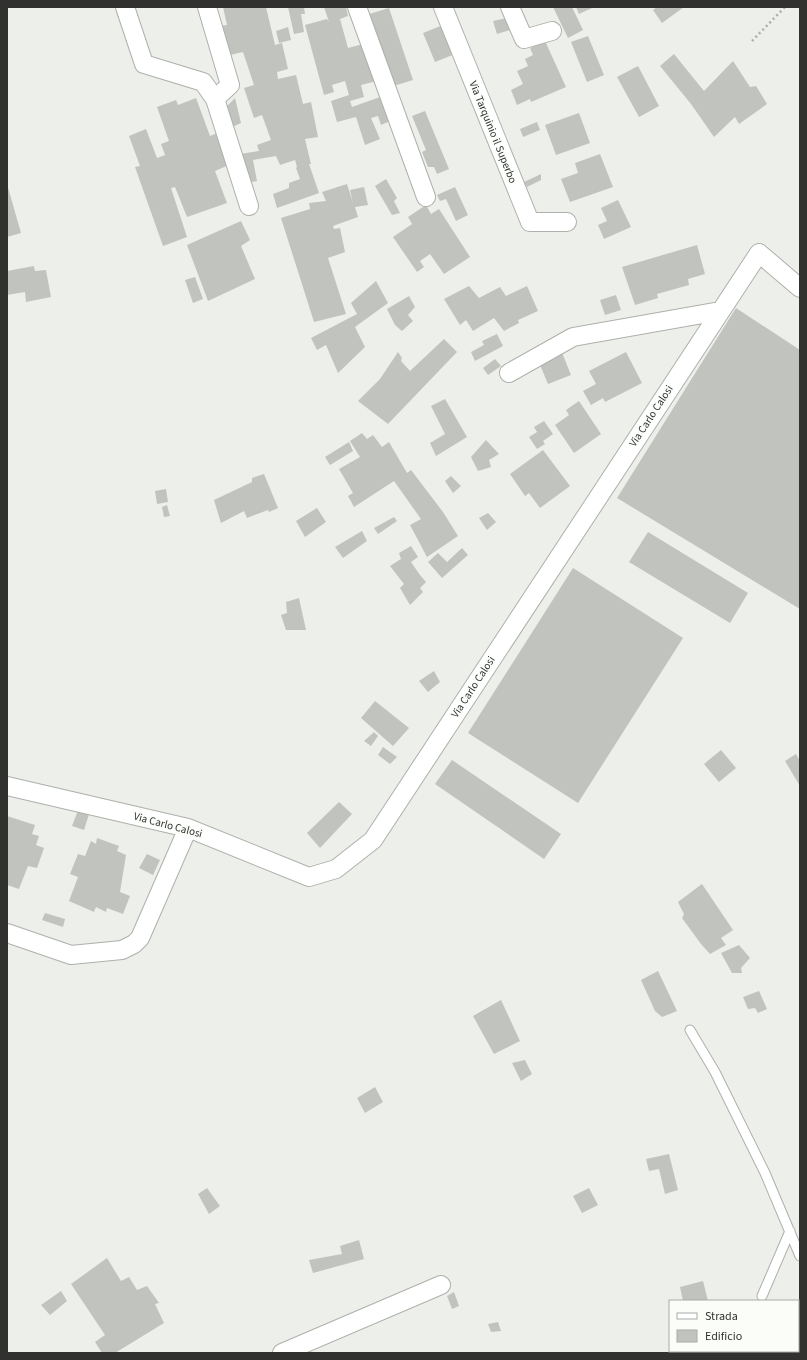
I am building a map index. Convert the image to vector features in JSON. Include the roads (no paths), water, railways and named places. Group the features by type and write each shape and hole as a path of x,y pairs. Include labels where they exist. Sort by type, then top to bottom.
{"street":[{"path":"125,7 144,64 202,82 215,99 249,206"},
{"path":"207,7 230,85 215,99"},
{"path":"357,7 426,197"},
{"name":"Via Tarquinio il Superbo","path":"443,7 530,222 567,222"},
{"path":"510,7 524,39 552,31"},
{"name":"Via Carlo Calosi","path":"7,786 188,828 309,877 336,869 373,840 759,253 800,288"},
{"path":"509,372 573,337 720,311"},
{"path":"7,933 71,955 117,951 134,944 140,938 188,828"},
{"path":"282,1353 441,1285"}],"lane":[{"path":"690,1030 715,1072 765,1173 800,1256"},
{"path":"762,1296 790,1231"}]}
